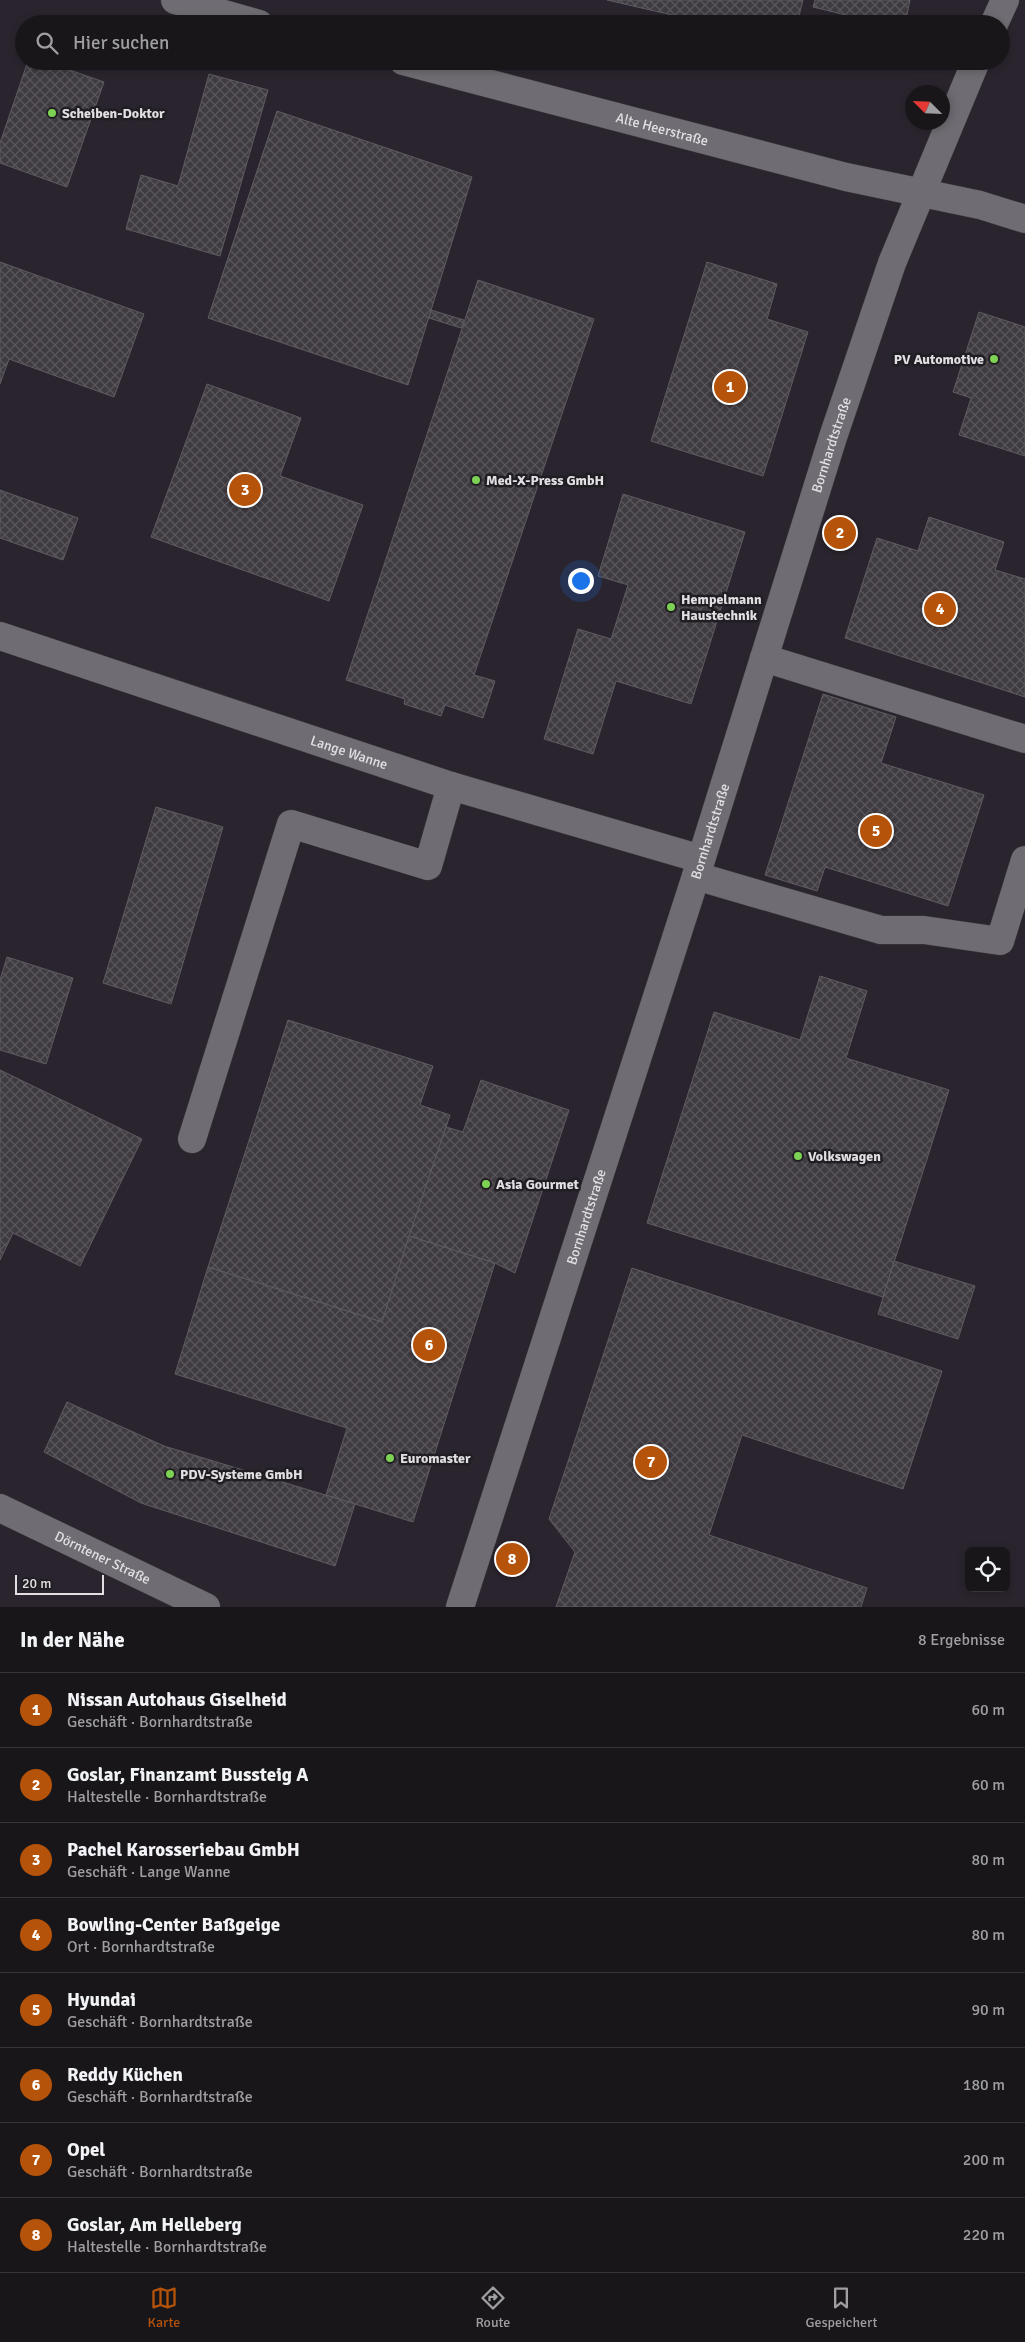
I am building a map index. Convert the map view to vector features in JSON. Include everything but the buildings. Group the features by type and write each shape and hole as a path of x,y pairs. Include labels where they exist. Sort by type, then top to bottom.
{"street":[{"path":"176,0 228,15"},
{"path":"998,15 1005,0"},
{"name":"Alte Heerstraße","path":"437,70 846,177 980,205 1025,219"},
{"name":"Bornhardtstraße","path":"460,1607 698,867 850,385 892,263 972,70"},
{"name":"Lange Wanne","path":"0,636 698,867 880,930 924,930 1000,942 1025,860"},
{"path":"764,658 1025,739"},
{"path":"192,1139 291,824 428,866 451,786"},
{"name":"Dörntener Straße","path":"0,1508 206,1607"}],"shaded area":[{"path":"0,0 1025,0 1025,1607 0,1607"}],"place":[{"name":"Scheiben-Doktor","path":"52,113"},
{"name":"PV Automotive","path":"994,359"},
{"name":"Nissan Autohaus Giselheid","path":"730,387"},
{"name":"Med-X-Press GmbH","path":"476,480"},
{"name":"Pachel Karosseriebau GmbH","path":"245,490"},
{"name":"Goslar, Finanzamt Bussteig A","path":"840,533"},
{"name":"Hempelmann Haustechnik","path":"671,607"},
{"name":"Bowling-Center Baßgeige","path":"940,609"},
{"name":"Hyundai","path":"876,831"},
{"name":"Volkswagen","path":"798,1156"},
{"name":"Asia Gourmet","path":"486,1184"},
{"name":"Reddy Küchen","path":"429,1345"},
{"name":"Euromaster","path":"390,1458"},
{"name":"Opel","path":"651,1462"},
{"name":"PDV-Systeme GmbH","path":"170,1474"},
{"name":"Goslar, Am Helleberg","path":"512,1559"}]}
